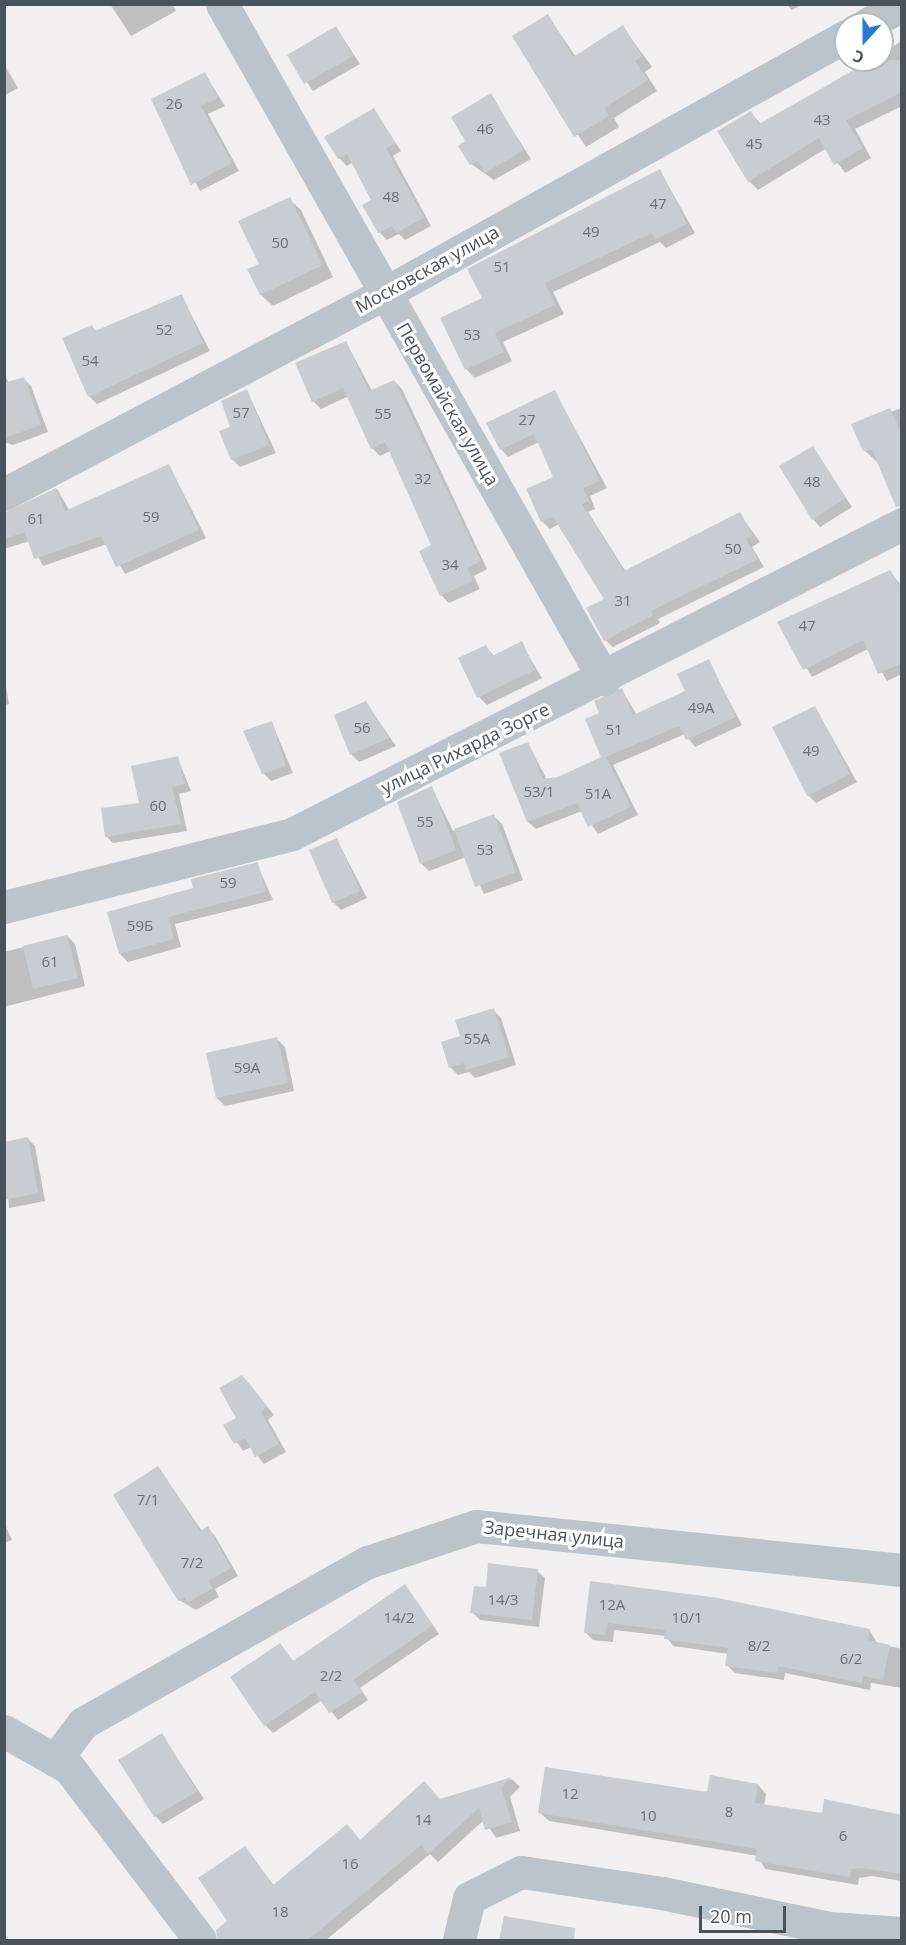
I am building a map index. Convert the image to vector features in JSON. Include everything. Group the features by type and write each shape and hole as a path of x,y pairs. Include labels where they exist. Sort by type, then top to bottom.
{"street":[{"name":"Первомайская улица","path":"222,4 604,679"},
{"name":"Московская улица","path":"4,494 385,293 834,43"},
{"name":"улица Рихарда Зорге","path":"4,907 292,834 604,679 902,524"},
{"name":"Заречная улица","path":"62,1764 83,1723 368,1562 476,1526 902,1570"},
{"path":"4,1731 62,1764 200,1941"},
{"path":"459,1941 469,1898 521,1872 662,1893 828,1934 902,1934"}],"building":[{"path":"548,14 573,57 623,25 642,56 635,61 648,80 604,108 609,116 574,137 512,36"},
{"path":"336,26 353,56 304,84 287,55"},
{"path":"894,60 902,60 902,92 846,120 863,148 834,165 819,138 748,182 717,131 751,111 759,124 851,72 894,72"},
{"path":"205,72 218,98 201,106 232,163 191,185 151,99"},
{"path":"491,93 524,150 485,173 477,161 470,165 458,146 465,141 451,117"},
{"path":"374,108 395,143 386,148 424,218 396,233 392,226 378,233 362,205 371,200 347,154 338,159 324,137"},
{"path":"660,169 687,224 655,239 652,233 545,283 555,305 495,333 504,352 465,370 440,318 482,298 467,269"},
{"path":"290,197 323,265 260,295 247,269 259,264 238,221"},
{"path":"182,294 203,343 88,397 62,338 92,325 95,331"},
{"path":"346,341 369,391 394,380 481,561 467,568 473,581 440,596 419,551 431,545 385,442 371,449 343,388 312,402 295,363"},
{"path":"24,377 41,425 4,438 4,383"},
{"path":"247,389 269,445 231,460 219,431 230,427 221,401"},
{"path":"555,390 600,481 583,488 589,501 582,504 624,571 740,512 753,535 746,539 758,559 651,611 653,615 604,641 586,608 604,599 553,517 541,522 526,489 553,477 534,434 500,450 486,423"},
{"path":"890,408 902,435 902,506 896,507 872,450 863,451 851,424"},
{"path":"813,446 846,498 812,520 779,466"},
{"path":"169,464 199,530 116,567 101,536 34,559 25,532 4,539 4,513 56,488 65,511"},
{"path":"890,570 902,589 902,663 878,674 863,640 803,670 777,622"},
{"path":"522,641 535,670 477,698 458,658 486,645 492,656"},
{"path":"709,659 736,717 686,740 679,726 606,757 631,807 588,827 577,803 527,822 499,753 528,742 543,779 558,777 601,757 585,719 599,713 594,701 622,688 633,715 685,691 677,674"},
{"path":"366,701 389,738 350,755 334,715"},
{"path":"815,706 850,774 807,796 772,727"},
{"path":"272,721 286,766 262,774 243,731"},
{"path":"178,756 185,784 172,787 181,824 105,837 101,808 139,803 131,766"},
{"path":"432,786 456,850 420,864 397,802"},
{"path":"494,814 516,872 475,887 454,829"},
{"path":"337,838 360,891 332,903 309,850"},
{"path":"258,862 266,892 168,917 174,939 119,954 107,912 193,888 191,879"},
{"path":"67,935 78,978 33,989 23,946"},
{"path":"494,1008 509,1057 466,1070 464,1063 449,1068 441,1042 460,1036 455,1020"},
{"path":"277,1037 288,1083 216,1098 206,1053"},
{"path":"28,1137 38,1193 4,1200 4,1142"},
{"path":"242,1375 267,1406 261,1412 279,1444 255,1457 245,1438 234,1444 223,1425 236,1418 219,1388"},
{"path":"158,1466 200,1531 208,1526 231,1568 208,1581 213,1588 187,1603 185,1597 178,1601 113,1495"},
{"path":"488,1563 538,1569 532,1620 470,1613 474,1586 486,1587"},
{"path":"590,1581 718,1598 870,1629 868,1640 890,1645 883,1680 863,1676 862,1683 778,1666 777,1673 725,1666 728,1648 664,1639 665,1630 607,1623 605,1635 584,1633"},
{"path":"405,1584 433,1625 353,1680 362,1692 329,1713 315,1692 264,1726 230,1677 280,1643 293,1661"},
{"path":"162,1733 197,1791 154,1817 118,1760"},
{"path":"545,1767 707,1792 710,1775 758,1784 755,1803 822,1813 824,1799 902,1815 902,1874 862,1868 851,1869 850,1877 755,1861 757,1849 538,1813"},
{"path":"512,1777 501,1787 512,1822 485,1830 479,1808 428,1854 421,1845 307,1941 218,1941 216,1930 227,1921 198,1878 245,1846 273,1885 347,1824 360,1840 424,1781 440,1799"},
{"path":"504,1916 575,1928 574,1941 499,1941"}]}
